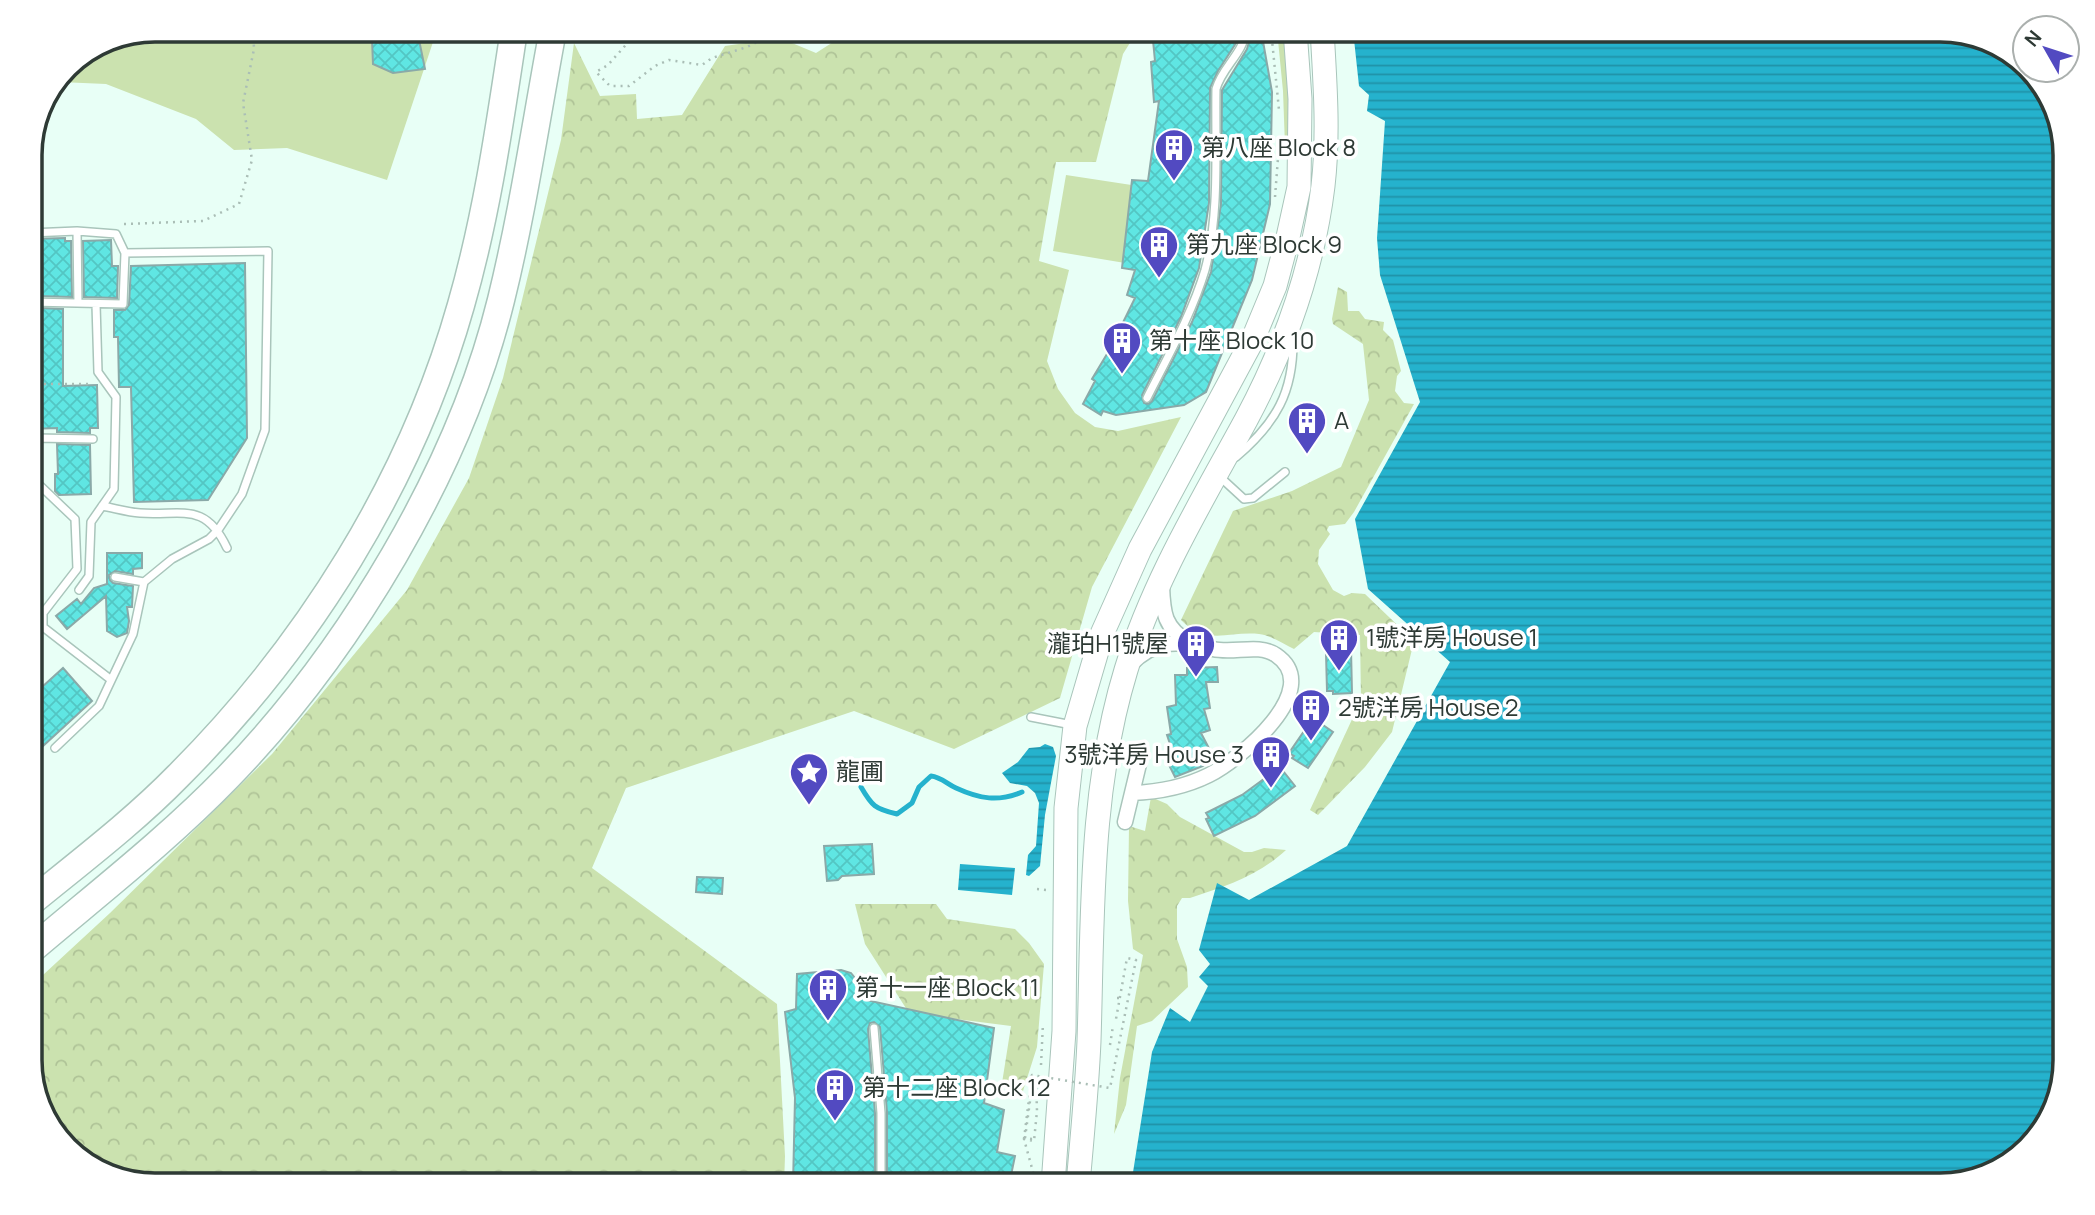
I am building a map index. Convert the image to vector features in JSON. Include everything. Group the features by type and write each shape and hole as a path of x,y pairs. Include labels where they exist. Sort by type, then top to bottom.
{"highway":[{"path":"42,893 158,795 221,732 298,636 369,524 423,411 461,303 487,195 512,42"},
{"path":"42,941 165,837 228,778 293,704 376,586 419,509 448,448 488,345 504,288 552,42"}],"main road":[{"path":"1045,1173 1063,1031 1066,808 1075,726 1102,634 1140,549 1253,340 1275,286 1298,187 1300,99 1296,42"},
{"path":"1079,1173 1088,1043 1098,809 1110,734 1126,669 1162,577 1247,418 1293,316 1314,244 1324,183 1326,123 1322,42"}],"street":[{"path":"1132,793 1187,784 1224,767 1260,737 1281,710 1291,681 1288,669 1281,659 1272,653 1254,649 1218,650 1190,643 1177,636 1163,611 1162,577"},
{"path":"1126,669 1141,653 1153,647 1190,643"},
{"path":"1125,822 1139,764"}],"lane":[{"path":"1147,398 1178,336 1205,270 1214,208 1216,89 1219,78 1244,42"},
{"path":"77,231 78,303"},
{"path":"42,232 77,231 116,234 124,253 123,304 42,302"},
{"path":"55,748 99,706 133,634 144,582 172,559 209,539 218,530 242,494 265,430 268,251 124,253"},
{"path":"79,590 89,576 92,522 114,489 116,397 99,372 96,304"},
{"path":"42,438 93,439"},
{"path":"1216,473 1244,499 1259,494 1285,472"},
{"path":"42,487 75,519 77,569 43,613 43,627 110,679"},
{"path":"102,506 138,513 194,513 218,530 227,548"},
{"path":"115,578 144,582"},
{"path":"1031,717 1075,726"},
{"path":"874,1028 881,1113 881,1173"}],"path":[{"path":"124,224 203,221 239,204 252,160 243,103 254,42"},
{"path":"628,42 608,65 596,72 610,86 629,86 654,66 669,60 702,65 712,58 757,42"},
{"path":"42,384 107,384"},
{"path":"1037,889 1050,890"},
{"path":"1041,1173 1024,1139 1032,1075 1110,1087 1136,960 1127,958 1116,1019"},
{"path":"1024,1139 1034,1141 1037,1111 1036,1080 1033,1079 1026,1138 1032,1139"}],"green space":[{"path":"433,42 387,180 287,148 234,150 196,119 106,84 69,82 99,57 140,43"},
{"path":"752,42 790,42 816,53 833,42 1130,42 1123,54 1096,162 1056,162 1039,261 1069,270 1047,361 1058,389 1075,413 1095,427 1118,431 1181,417 1092,587 1060,698 954,749 854,711 626,788 592,868 777,1004 784,1173 155,1173 126,1169 99,1158 70,1134 61,1123 48,1096 42,1067 42,976 272,754 407,590 469,478 503,378 561,140 574,43 600,96 636,94 637,119 682,115 725,46"},
{"path":"1278,42 1286,42 1291,133 1285,146"},
{"path":"1066,175 1138,186 1125,263 1053,251"},
{"path":"1338,287 1347,292 1348,311 1359,311 1365,319 1384,322 1383,330 1393,340 1401,371 1397,376 1395,391 1404,403 1414,404 1354,512 1345,524 1329,526 1327,530 1330,534 1319,550 1318,564 1333,590 1344,596 1352,593 1365,594 1414,641 1392,732 1365,767 1318,815 1310,810 1361,700 1360,635 1314,632 1294,649 1263,635 1218,636 1199,633 1181,620 1233,511 1292,491 1341,467 1369,400 1363,344 1333,324"},
{"path":"1151,797 1167,804 1180,817 1244,852 1264,848 1286,850 1253,873 1216,889 1182,898 1177,906 1177,939 1187,967 1188,987 1152,1021 1137,1026 1126,1105 1114,1134 1120,1078 1143,955 1133,949 1128,901 1129,826 1145,831"},
{"path":"855,904 936,904 947,919 1015,929 1029,943 1044,964 1037,1047 1023,1091 1002,1083 1011,1026 909,1013 865,944"}],"water":[{"path":"1354,42 1955,43 1983,51 2009,65 2011,84 2027,84 2034,92 2047,119 2053,148 2053,1060 2049,1089 2038,1116 2020,1140 1996,1158 1969,1169 1940,1173 1133,1173 1152,1052 1170,1008 1190,1022 1208,986 1199,977 1210,964 1199,950 1217,883 1249,900 1347,846 1450,662 1368,589 1355,519 1420,402 1380,275 1377,238 1385,121 1367,111 1369,95 1359,86"},
{"path":"1045,744 1053,747 1056,756 1045,815 1040,866 1029,876 1026,875 1028,855 1036,846 1039,803 1035,793 1027,786 1010,783 1002,773 1018,762 1029,748"},
{"path":"960,864 1015,868 1012,895 958,890"}],"building":[{"path":"372,42 419,42 425,69 393,73 373,64"},
{"path":"1153,42 1236,42 1210,88 1209,203 1199,268 1181,317 1142,395 1144,403 1152,401 1192,322 1211,272 1221,204 1222,90 1249,42 1263,42 1272,92 1270,204 1252,280 1206,392 1184,405 1116,415 1103,411 1101,415 1083,404 1095,381 1092,379 1135,298 1127,295 1135,270 1122,268 1132,180 1148,181 1159,101 1154,102 1151,62 1155,61"},
{"path":"65,238 65,241 71,241 72,297 42,296 42,239"},
{"path":"111,240 112,266 118,266 117,298 84,297 83,241"},
{"path":"245,263 247,438 208,500 134,502 131,387 119,387 118,337 114,337 114,310 125,310 129,305 131,266"},
{"path":"42,308 63,309 63,386 97,385 98,428 90,428 90,433 57,432 57,428 42,429"},
{"path":"57,444 90,445 91,494 59,495 55,491 55,474 58,474"},
{"path":"107,553 142,553 142,568 133,569 133,574 115,571 109,575 113,583 133,586 132,607 127,607 127,633 117,637 107,631 106,596 67,629 56,616 77,599 81,604 94,588 107,584"},
{"name":"1號洋房 House 1","path":"1332,649 1351,649 1352,693 1333,694 1333,691 1327,691 1326,653 1332,653"},
{"path":"1217,667 1218,682 1206,682 1210,708 1204,709 1210,730 1201,733 1212,754 1200,759 1203,766 1175,777 1169,765 1176,762 1167,735 1171,734 1167,707 1176,705 1175,675 1187,675 1187,668"},
{"path":"63,668 92,701 43,746 42,745 42,687"},
{"name":"2號洋房 House 2","path":"1311,721 1315,724 1317,721 1333,732 1308,768 1289,753"},
{"path":"1280,767 1295,786 1255,816 1214,836 1206,813 1242,795"},
{"path":"872,844 874,874 842,876 838,880 827,881 824,846"},
{"path":"697,877 723,878 722,894 696,892"},
{"path":"841,970 851,973 859,983 866,1000 994,1028 984,1103 1004,1110 997,1152 1015,1156 1011,1173 887,1173 887,1112 880,1027 874,1022 870,1023 868,1029 875,1113 875,1173 793,1173 795,1098 785,1012 796,1009 797,974"}],"waterway":[{"path":"861,787 875,806 897,814 912,803 919,787 931,776 981,797 997,798 1022,792"}],"place":[{"name":"第八座 Block 8","path":"1174,182"},
{"name":"第九座 Block 9","path":"1159,279"},
{"name":"第十座 Block 10","path":"1122,375"},
{"name":"A","path":"1307,455"},
{"name":"1號洋房 House 1","path":"1339,672"},
{"name":"瀧珀H1號屋","path":"1196,678"},
{"name":"2號洋房 House 2","path":"1311,742"},
{"name":"3號洋房 House 3","path":"1271,789"},
{"name":"龍圃","path":"809,806"},
{"name":"第十一座 Block 11","path":"828,1022"},
{"name":"第十二座 Block 12","path":"835,1122"}]}
